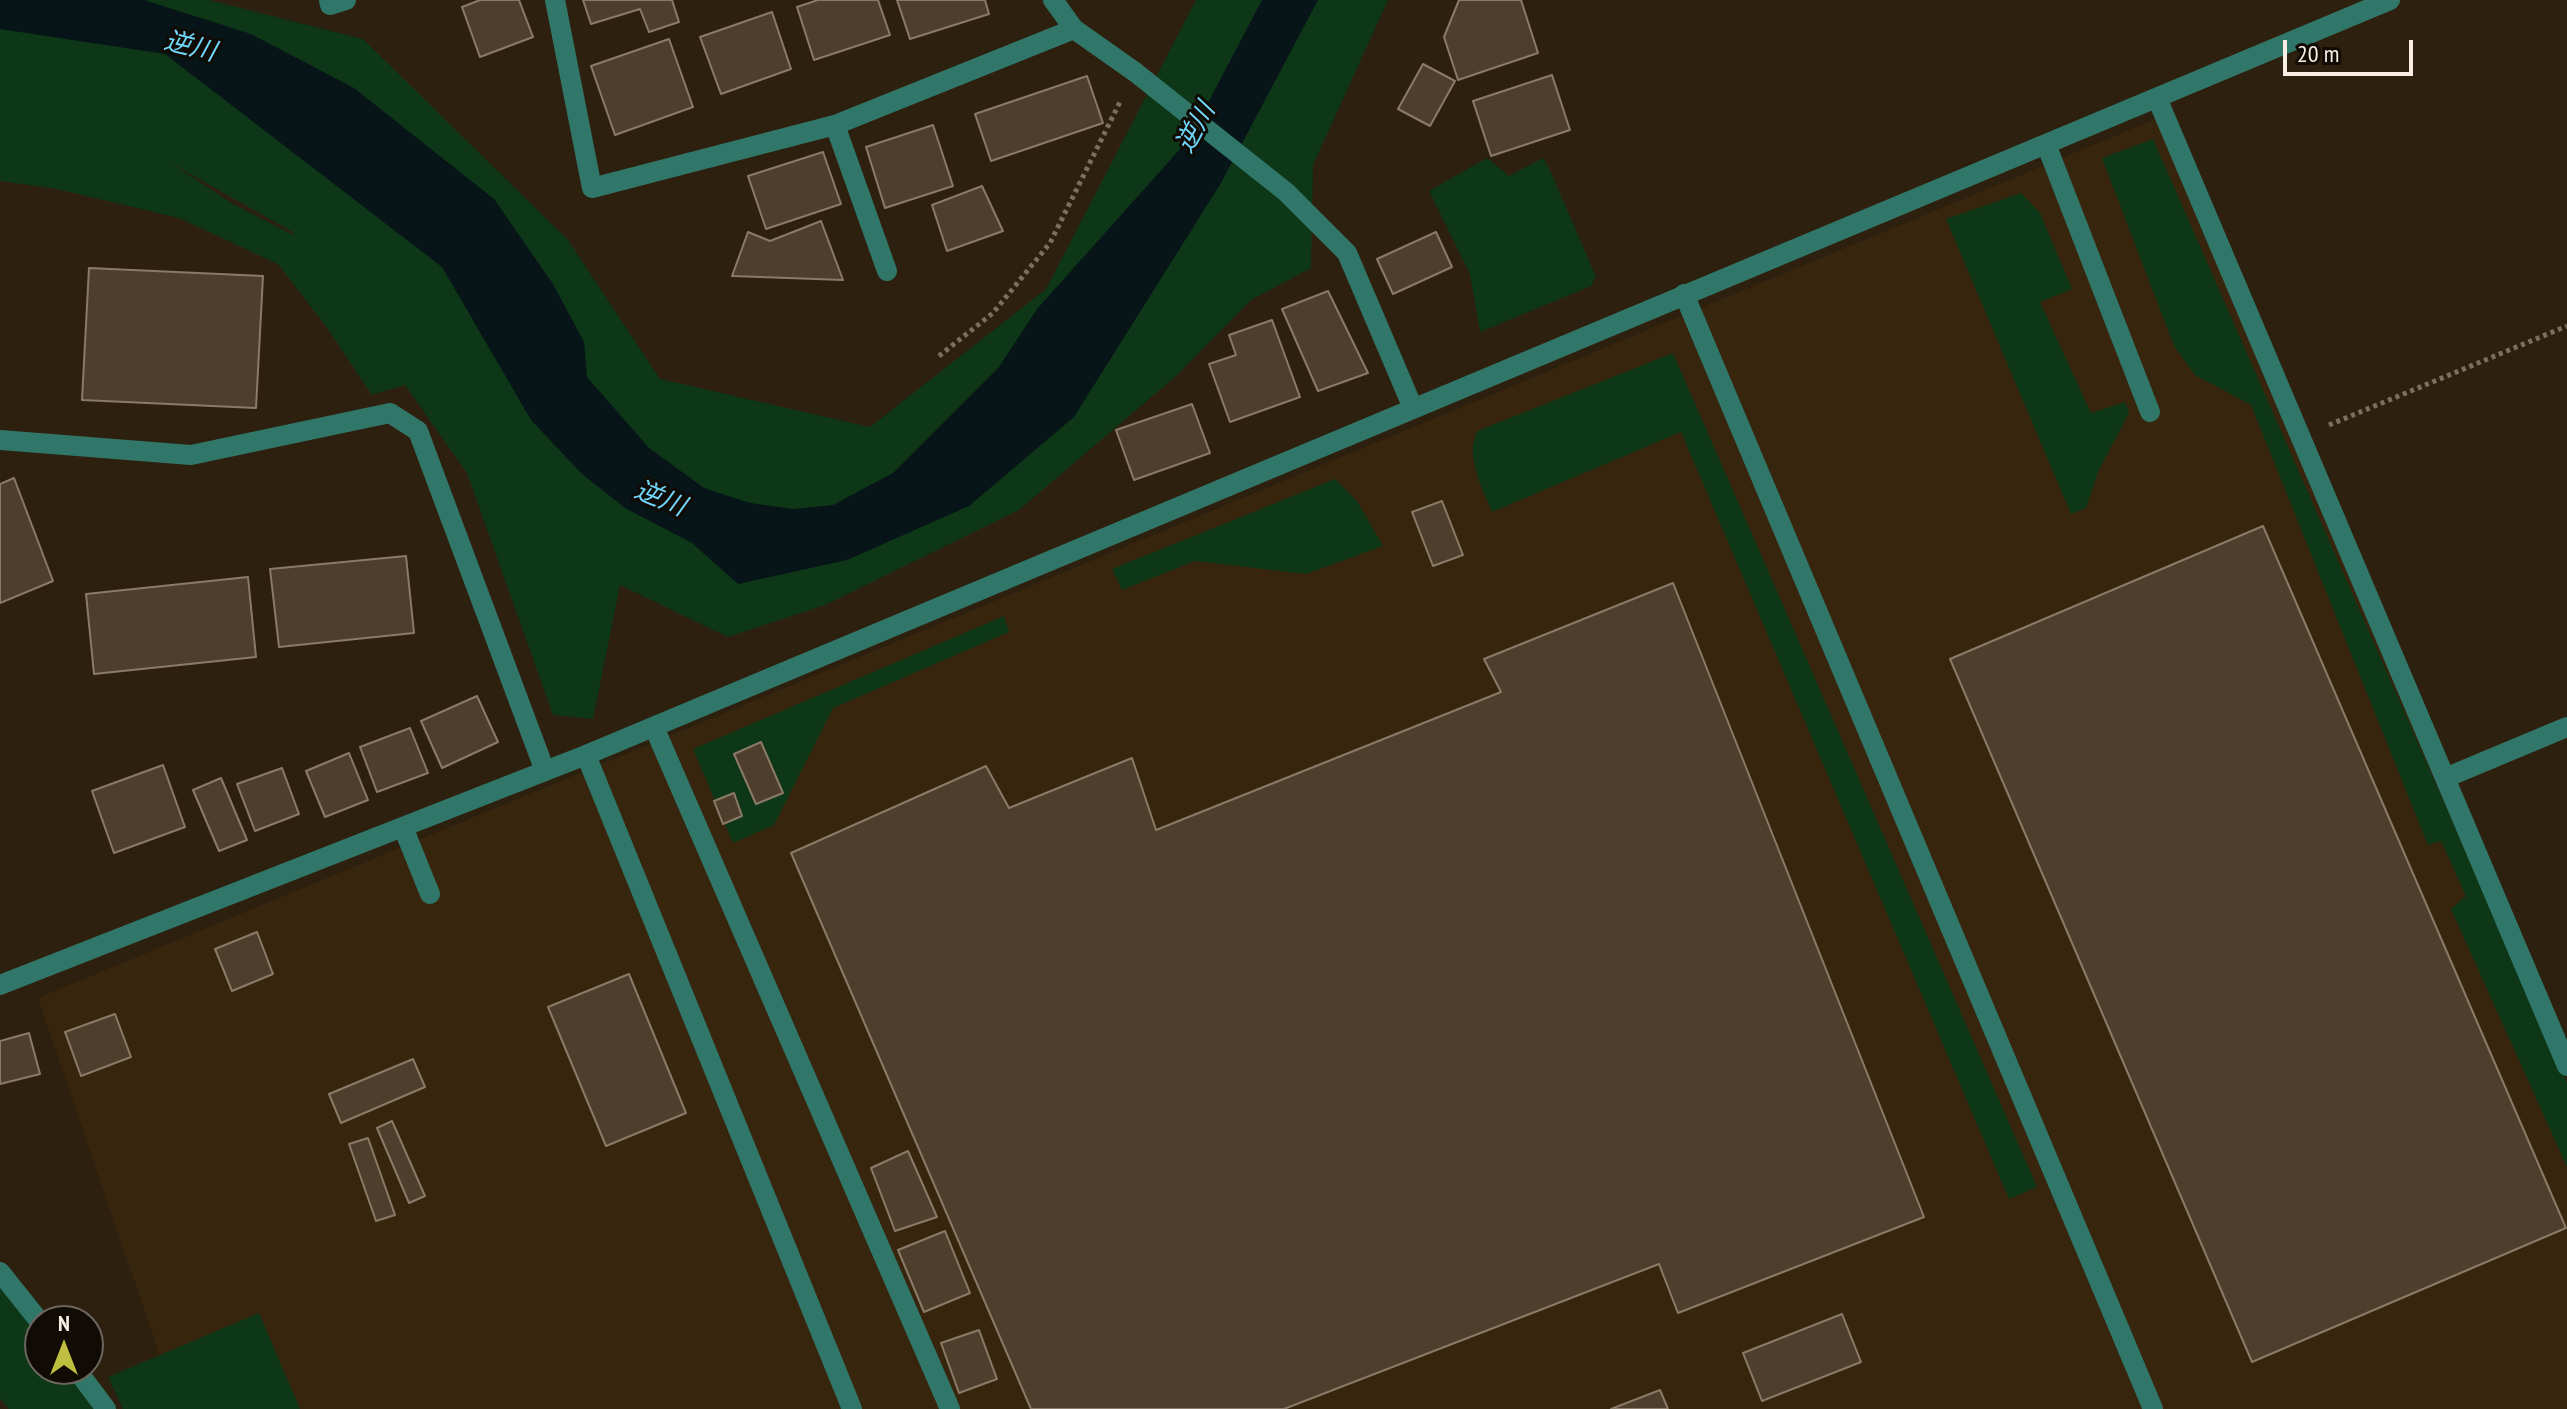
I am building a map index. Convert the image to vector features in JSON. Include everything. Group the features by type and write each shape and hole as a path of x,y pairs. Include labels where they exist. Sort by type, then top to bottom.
{"street":[{"path":"329,0 330,5 346,0"},
{"path":"555,0 592,188 835,125 1074,29"},
{"path":"1053,0 1074,29 1135,72 1286,192 1347,253 1413,408"},
{"path":"0,985 654,727 2390,0"},
{"path":"2157,98 2567,1066"},
{"path":"835,125 887,271"},
{"path":"2046,144 2150,412"},
{"path":"1684,294 2153,1409"},
{"path":"0,440 191,455 390,413 418,431 545,771"},
{"path":"654,727 950,1409"},
{"path":"2445,778 2567,727"},
{"path":"586,755 852,1409"},
{"path":"403,827 430,894"},
{"path":"0,1272 26,1305"},
{"path":"88,1385 106,1409"}],"path":[{"path":"939,356 993,313 1050,243 1135,72"},
{"path":"2317,430 2567,326"}],"shaded area":[{"path":"2156,119 2567,1094 2567,1409 178,1409 38,998"}],"green space":[{"path":"0,0 209,0 363,39 568,240 660,379 870,427 1046,289 1196,0 1388,0 1313,165 1311,268 1251,300 1175,377 1019,510 825,605 728,637 620,585 593,719 553,715 467,473 405,385 372,395 328,329 278,264 179,218 57,189 0,181","holes":["169,162 295,236 233,204"]},
{"path":"2153,139 2567,1083 2567,1167 2451,909 2466,896 2441,841 2428,845 2251,405 2195,375 2174,346 2102,158"},
{"path":"1487,158 1509,176 1543,158 1596,277 1591,286 1480,332 1470,274 1429,191"},
{"path":"2021,193 2040,213 2072,289 2040,302 2091,413 2125,402 2129,413 2099,470 2086,508 2071,514 1946,219"},
{"path":"1673,353 2037,1187 2009,1199 1681,432 1492,512 1476,472 1473,451 1477,431"},
{"path":"1335,479 1357,501 1383,546 1306,574 1195,561 1122,590 1112,569"},
{"path":"1004,616 1009,632 833,708 774,825 733,843 693,749"},
{"path":"0,1285 24,1316 24,1385 79,1385 98,1409 9,1409 0,1398"},
{"path":"259,1313 300,1409 123,1409 108,1377"}],"water":[{"name":"逆川","path":"0,0 144,0 251,34 354,88 494,199 553,284 584,342 587,377 649,448 704,488 750,503 793,509 833,505 893,473 999,367 1037,309 1189,139 1262,0 1318,0 1221,183 1074,417 969,506 847,560 738,584 692,543 625,508 582,474 531,420 442,267 165,54 0,29"}],"building":[{"path":"480,0 519,0 533,37 480,57 462,7"},
{"path":"583,0 672,0 679,22 649,32 640,9 591,24"},
{"path":"818,0 878,0 890,35 814,60 797,7"},
{"path":"897,0 985,0 989,14 910,39"},
{"path":"1459,0 1521,0 1538,53 1458,80 1444,37"},
{"path":"772,12 791,69 721,94 700,37"},
{"path":"669,39 693,107 615,135 591,66"},
{"path":"1423,64 1455,81 1430,126 1398,109"},
{"path":"1552,75 1570,130 1491,156 1473,101"},
{"path":"1087,76 1103,123 991,161 975,114"},
{"path":"933,125 953,186 885,208 866,147"},
{"path":"823,152 841,204 766,229 748,176"},
{"path":"982,186 1003,231 947,251 932,205"},
{"path":"821,221 843,280 732,276 748,232 770,241"},
{"path":"1436,232 1452,267 1393,294 1377,259"},
{"path":"89,268 263,276 256,408 82,400"},
{"path":"1328,291 1368,373 1318,391 1282,309"},
{"path":"1272,320 1300,397 1230,422 1209,364 1236,355 1229,335"},
{"path":"1192,404 1210,453 1134,480 1116,430"},
{"path":"14,478 53,581 0,603 0,484"},
{"path":"1442,501 1463,555 1433,566 1412,512"},
{"path":"2263,526 2566,1228 2252,1362 1950,659"},
{"path":"406,556 414,633 279,647 270,569"},
{"path":"248,577 256,657 94,674 86,594"},
{"path":"1673,583 1924,1217 1678,1313 1659,1264 1284,1409 1031,1409 791,853 986,766 1009,808 1132,758 1156,830 1501,692 1484,659"},
{"path":"477,696 498,742 442,768 421,721"},
{"path":"410,728 428,773 377,792 360,747"},
{"path":"761,742 783,793 756,804 734,754"},
{"path":"349,753 368,800 325,817 306,771"},
{"path":"163,765 185,827 114,853 92,791"},
{"path":"282,768 299,814 255,831 237,784"},
{"path":"221,778 247,840 219,851 193,790"},
{"path":"734,793 742,816 723,824 714,801"},
{"path":"257,932 273,974 232,991 215,949"},
{"path":"629,974 686,1113 606,1146 548,1007"},
{"path":"115,1014 131,1057 81,1076 65,1032"},
{"path":"29,1033 40,1074 0,1084 0,1041"},
{"path":"413,1059 425,1087 341,1123 329,1094"},
{"path":"392,1121 425,1196 409,1203 377,1128"},
{"path":"368,1138 395,1215 376,1221 349,1144"},
{"path":"908,1151 937,1217 895,1231 871,1168"},
{"path":"945,1231 970,1293 924,1312 898,1250"},
{"path":"1842,1314 1861,1362 1762,1401 1743,1353"},
{"path":"979,1330 997,1379 959,1393 941,1343"},
{"path":"1660,1390 1668,1409 1611,1409"}]}
